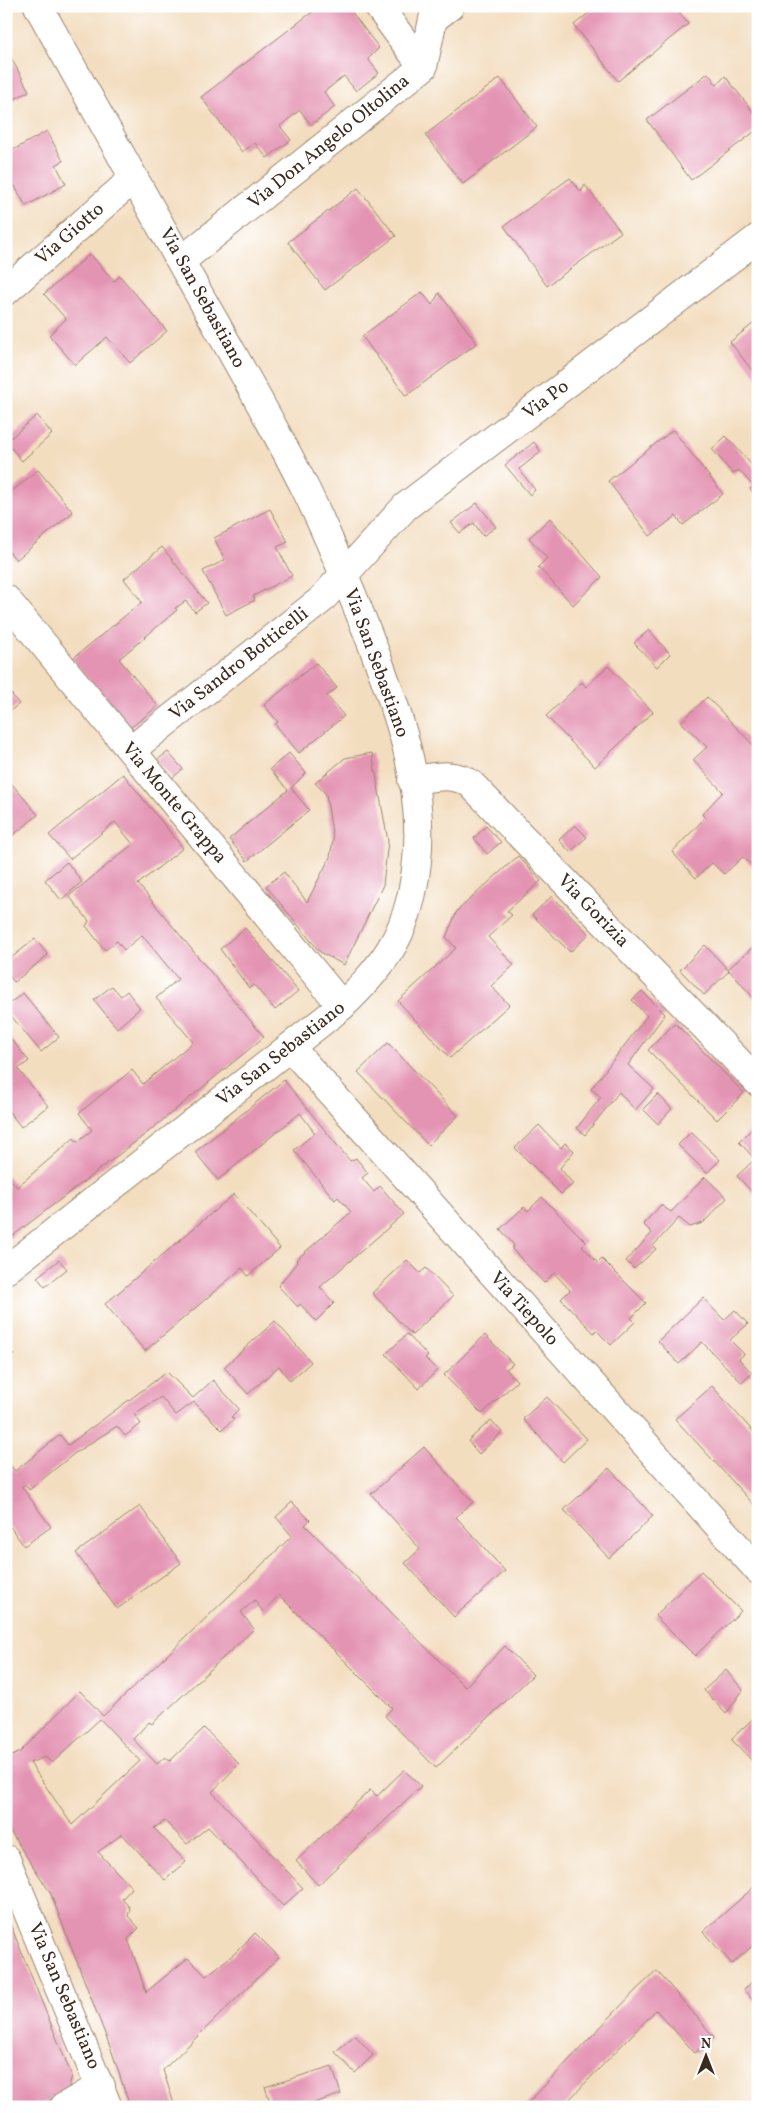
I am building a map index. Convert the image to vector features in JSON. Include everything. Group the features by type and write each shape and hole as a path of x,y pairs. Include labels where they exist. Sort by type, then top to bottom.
{"street":[{"name":"Via San Sebastiano","path":"6,1270 342,1006 370,979 382,964 404,923 411,902 417,859 417,819 405,742 395,705 344,574 307,491 264,410 38,6"},
{"path":"378,6 423,67"},
{"name":"Via Don Angelo Oltolina","path":"181,262 423,67 433,19 450,6"},
{"name":"Via Giotto","path":"6,291 134,178"},
{"name":"Via Po","path":"344,574 405,507 758,238"},
{"name":"Via Sandro Botticelli","path":"131,750 321,600 344,574"},
{"name":"Via Monte Grappa","path":"6,599 342,1006"},
{"name":"Via Gorizia","path":"412,780 450,776 463,778 471,784 758,1082"},
{"name":"Via Tiepolo","path":"290,1047 758,1570"},
{"name":"Via San Sebastiano","path":"6,1859 104,2096"},
{"path":"64,2107 104,2096"}],"building":[{"path":"320,6 347,6 379,48 368,59 379,73 356,91 344,76 324,92 335,107 311,125 300,110 280,126 291,140 267,158 255,143 242,152 201,97"},
{"path":"597,6 674,6 688,24 618,81 574,25"},
{"path":"8,52 29,91 6,104 6,53"},
{"path":"708,73 717,85 725,76 758,118 758,129 691,180 647,120"},
{"path":"500,78 537,127 463,184 425,135"},
{"path":"47,131 63,161 56,165 66,184 26,206 6,171 6,154"},
{"path":"570,178 581,192 585,185 621,232 547,286 504,226"},
{"path":"358,188 396,236 325,290 288,242"},
{"path":"90,254 114,281 120,276 167,331 130,363 107,337 75,365 49,335 66,319 44,294"},
{"path":"422,292 432,305 439,293 477,343 406,396 362,336"},
{"path":"758,320 758,378 730,342"},
{"path":"37,415 52,434 22,461 6,442"},
{"path":"673,430 723,494 683,525 676,516 650,536 608,481"},
{"path":"726,436 758,472 758,498 750,489 753,486 739,470 733,474 712,449"},
{"path":"534,442 541,452 519,469 535,490 530,495 505,465"},
{"path":"38,470 73,512 16,560 6,548 6,496"},
{"path":"477,503 496,527 483,536 474,523 460,533 451,523"},
{"path":"270,509 288,542 277,547 292,576 253,596 255,600 226,615 203,571 225,560 214,538"},
{"path":"550,518 602,577 573,605 538,567 547,558 529,538"},
{"path":"162,547 207,603 195,612 186,601 175,608 177,610 119,659 158,706 129,729 72,659 142,602 124,579"},
{"path":"649,630 670,654 657,667 634,643"},
{"path":"316,663 337,688 327,696 344,716 299,753 275,724 278,722 264,705"},
{"path":"608,666 653,712 595,767 546,716 582,682 586,687"},
{"path":"6,687 19,704 6,714"},
{"path":"707,697 758,750 758,871 743,857 724,874 712,863 696,878 672,852 705,818 702,814 723,792 693,760 707,747 681,722"},
{"path":"168,752 183,769 172,778 157,760"},
{"path":"289,753 306,773 291,788 309,810 247,861 229,839 288,790 270,769"},
{"path":"372,753 388,841 383,885 344,965 320,952 266,886 284,872 307,902 330,857 333,839 326,794 315,783 345,758"},
{"path":"123,774 183,848 138,884 264,1037 147,1133 6,1241 6,1174 17,1187 74,1138 77,1142 92,1130 79,1113 132,1070 143,1084 193,1042 156,998 178,979 142,935 124,950 117,941 105,950 86,926 89,921 69,896 133,844 115,822 70,859 49,835"},
{"path":"6,777 38,815 6,841"},
{"path":"575,825 587,837 570,852 559,840"},
{"path":"486,826 501,842 487,854 474,838"},
{"path":"518,856 541,881 507,911 512,915 488,937 514,965 491,986 509,1005 450,1058 398,1001 456,948 446,937 457,911"},
{"path":"67,862 82,882 61,900 45,880"},
{"path":"552,896 589,934 570,952 532,915"},
{"path":"245,928 298,991 275,1010 254,985 249,988 220,949"},
{"path":"35,939 48,955 14,982 6,972 6,962"},
{"path":"758,943 758,1003 728,969"},
{"path":"705,945 729,971 704,995 680,970"},
{"path":"112,986 121,996 127,991 140,1008 117,1028 94,1000"},
{"path":"642,991 665,1014 628,1065 654,1089 635,1110 619,1092 585,1135 577,1128 601,1097 591,1089 647,1016 632,1000"},
{"path":"23,993 59,1037 41,1052 6,1010 6,1006"},
{"path":"675,1023 744,1093 717,1120 648,1050"},
{"path":"6,1033 29,1061 18,1069 48,1106 21,1127 6,1108"},
{"path":"388,1043 458,1116 428,1145 358,1072"},
{"path":"284,1080 350,1161 356,1158 368,1173 362,1178 374,1192 380,1186 404,1214 320,1287 334,1303 316,1321 300,1304 298,1307 278,1286 297,1262 296,1260 351,1212 338,1197 335,1200 294,1150 315,1133 300,1113 218,1180 195,1152"},
{"path":"658,1094 672,1109 658,1124 643,1109"},
{"path":"758,1123 758,1198 737,1176 755,1159 739,1142"},
{"path":"539,1125 561,1148 565,1143 574,1151 560,1168 573,1184 561,1194 515,1148"},
{"path":"691,1132 720,1160 707,1173 678,1145"},
{"path":"705,1177 727,1198 703,1223 690,1227 679,1218 653,1246 656,1249 634,1269 626,1261 652,1233 643,1224 661,1205 671,1212"},
{"path":"234,1194 280,1248 248,1276 242,1268 145,1351 105,1304"},
{"path":"542,1197 586,1242 582,1246 598,1263 602,1259 646,1303 631,1318 635,1322 611,1345 596,1330 594,1333 561,1299 570,1290 554,1273 544,1283 512,1249 514,1245 500,1229 524,1207 528,1211"},
{"path":"59,1260 67,1269 45,1287 37,1277"},
{"path":"407,1260 420,1273 426,1268 453,1296 412,1335 372,1293"},
{"path":"703,1298 724,1320 735,1310 748,1324 730,1340 744,1354 739,1359 752,1373 742,1383 702,1342 679,1364 658,1341"},
{"path":"275,1321 311,1362 290,1381 279,1366 248,1394 224,1367"},
{"path":"407,1334 428,1356 425,1358 437,1370 419,1389 386,1354"},
{"path":"485,1335 513,1364 506,1369 517,1381 482,1414 444,1375"},
{"path":"6,1346 14,1355 6,1362"},
{"path":"167,1372 193,1398 213,1380 239,1409 231,1417 234,1419 222,1430 194,1402 176,1415 161,1397 134,1414 141,1424 125,1436 117,1426 75,1453 29,1490 25,1484 22,1487 51,1527 24,1546 6,1521 6,1460 15,1471 60,1435 68,1445"},
{"path":"712,1386 758,1437 758,1509 675,1419"},
{"path":"547,1397 587,1439 563,1462 523,1419"},
{"path":"491,1420 502,1432 479,1454 468,1441"},
{"path":"424,1447 473,1502 456,1517 505,1571 454,1617 405,1563 420,1549 371,1494"},
{"path":"609,1468 653,1516 609,1558 564,1510"},
{"path":"292,1502 310,1520 305,1525 465,1687 505,1646 533,1675 436,1768 385,1716 392,1708 279,1595 263,1612 255,1600 241,1612 254,1629 152,1724 149,1722 133,1739 157,1764 165,1757 170,1761 204,1728 239,1764 212,1792 303,1888 283,1906 208,1827 187,1844 165,1821 154,1828 186,1862 165,1880 122,1834 98,1852 132,1888 122,1899 130,1908 128,1916 139,1928 128,1939 146,1992 188,1958 206,1976 234,1954 255,1933 279,1957 163,2070 175,2107 130,2107 112,2052 50,1892 6,1825 6,1759 20,1752 80,1691 103,1716 292,1536 276,1517","holes":["100,1719 140,1761 72,1825 30,1763 45,1757 52,1763"]},
{"path":"140,1506 181,1563 117,1609 76,1553"},
{"path":"701,1571 741,1611 695,1656 655,1616"},
{"path":"726,1670 743,1690 726,1714 704,1690"},
{"path":"758,1714 758,1767 731,1739"},
{"path":"404,1770 421,1786 318,1885 296,1861 370,1790 377,1796"},
{"path":"754,1887 758,1891 758,1941 732,1964 703,1932"},
{"path":"6,1914 72,2076 68,2090 36,2107 9,2107 6,2100"},
{"path":"657,1971 714,2037 695,2053 656,2010 562,2107 524,2107 637,1989"},
{"path":"758,1975 758,2006 744,1990"},
{"path":"355,2035 373,2055 355,2073 335,2052"},
{"path":"332,2066 341,2094 302,2107 272,2107 265,2087"}]}
